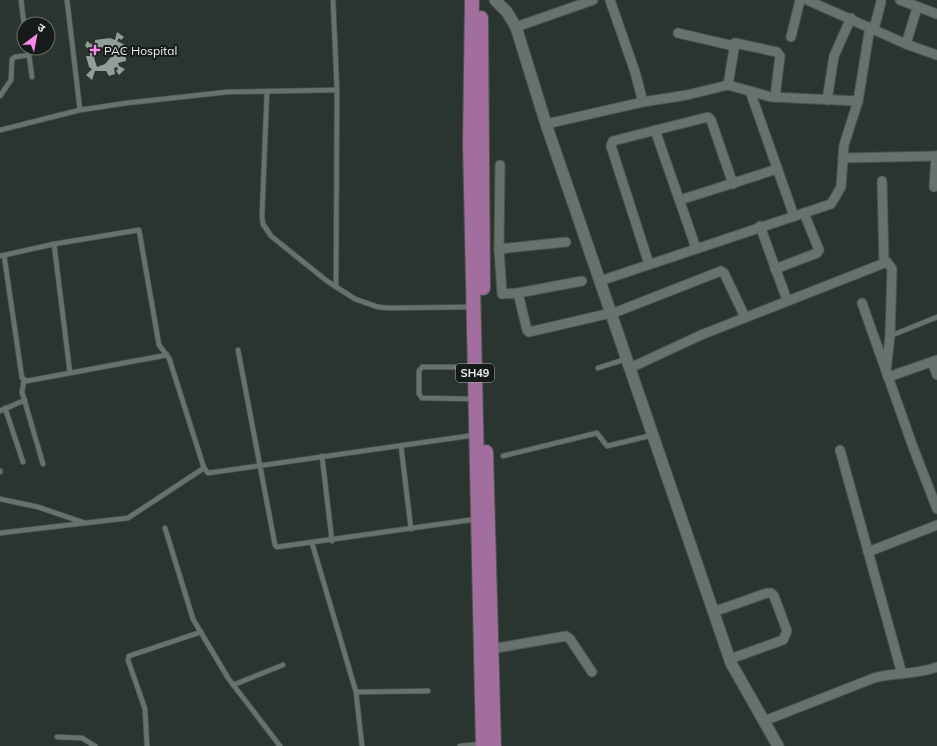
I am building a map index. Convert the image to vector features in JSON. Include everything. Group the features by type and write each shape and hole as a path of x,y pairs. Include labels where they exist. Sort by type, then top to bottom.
{"main road":[{"name":"SH49","path":"472,0 470,143 474,368 486,745"},
{"name":"SH49","path":"481,0 484,380 491,649 486,745"}],"street":[{"path":"495,0 507,12 516,27 546,124 730,659 778,746"},
{"path":"516,27 593,0"},
{"path":"610,0 635,72 643,102"},
{"path":"791,37 800,0"},
{"path":"806,0 851,18 906,44 937,55"},
{"path":"900,0 917,8 937,14"},
{"path":"600,281 760,226 828,206 834,200 841,187 844,146 858,101 872,28 881,2"},
{"path":"906,44 917,8"},
{"path":"827,100 834,56 851,18"},
{"path":"678,33 734,46"},
{"path":"728,85 734,46 736,42 779,54 775,97"},
{"path":"546,124 728,85 775,97 858,101"},
{"path":"750,91 794,216"},
{"path":"649,264 610,146 613,141 705,116 708,117 711,120 733,184"},
{"path":"655,130 696,248"},
{"path":"844,158 936,156 934,187"},
{"path":"500,164 498,249 502,293 505,295 518,293 582,280"},
{"path":"680,200 777,169"},
{"path":"882,181 884,262"},
{"path":"482,207 499,205"},
{"path":"775,269 817,253 819,250 804,213"},
{"path":"760,226 787,300"},
{"path":"498,249 566,242"},
{"path":"628,364 884,262 890,263 892,269 887,374"},
{"path":"518,293 527,330 529,332 611,313 721,271 724,273 745,317"},
{"path":"862,303 887,374 935,497 937,509"},
{"path":"887,374 935,361 937,375"},
{"path":"840,450 902,674"},
{"path":"868,552 937,526"},
{"path":"713,612 767,593 771,593 774,596 787,631 783,640 730,659"},
{"path":"491,649 566,636 570,638 592,672"},
{"path":"764,721 874,678 926,671 937,667"}],"lane":[{"path":"21,0 23,16"},
{"path":"66,0 80,110"},
{"path":"333,0 337,90 336,287"},
{"path":"0,96 11,80 12,59 14,57 22,56"},
{"path":"29,56 32,77"},
{"path":"0,130 80,110 127,102 227,92 337,90"},
{"path":"267,91 263,224 271,236 298,260 336,287 356,299 378,307 474,307"},
{"path":"43,464 22,392 24,380 22,378 2,255 54,244 139,230 159,345 167,355 204,468 211,474 259,465 477,435"},
{"path":"54,244 70,374"},
{"path":"890,336 937,317"},
{"path":"238,350 274,545 281,548 478,519"},
{"path":"24,380 27,381 70,374 167,355"},
{"path":"598,368 628,364"},
{"path":"474,368 422,367 419,371 419,394 422,398 475,400"},
{"path":"0,411 24,400"},
{"path":"5,408 23,462"},
{"path":"503,456 597,433 607,446 653,435"},
{"path":"401,446 411,529"},
{"path":"322,456 332,541"},
{"path":"0,533 128,518 204,468"},
{"path":"0,499 38,507 87,524"},
{"path":"165,528 191,613 201,632 232,685 280,746"},
{"path":"312,544 356,692 362,746"},
{"path":"146,746 145,709 128,660 128,656 201,632"},
{"path":"232,685 283,665"},
{"path":"356,692 428,691"},
{"path":"57,737 82,738 96,746"},
{"path":"460,746 486,745"}],"building":[{"path":"117,32 124,37 121,40 119,38 117,41 125,45 126,61 118,63 119,66 125,69 119,75 116,71 118,69 117,67 114,68 115,74 109,76 106,71 95,71 92,80 86,75 92,69 89,67 86,56 90,56 90,50 85,46 87,41 91,44 95,43 95,40 110,38 115,40","holes":["109,46 112,56 105,64 97,67 94,58 100,48"]}],"place":[{"name":"PAC Hospital","path":"95,50"}]}
